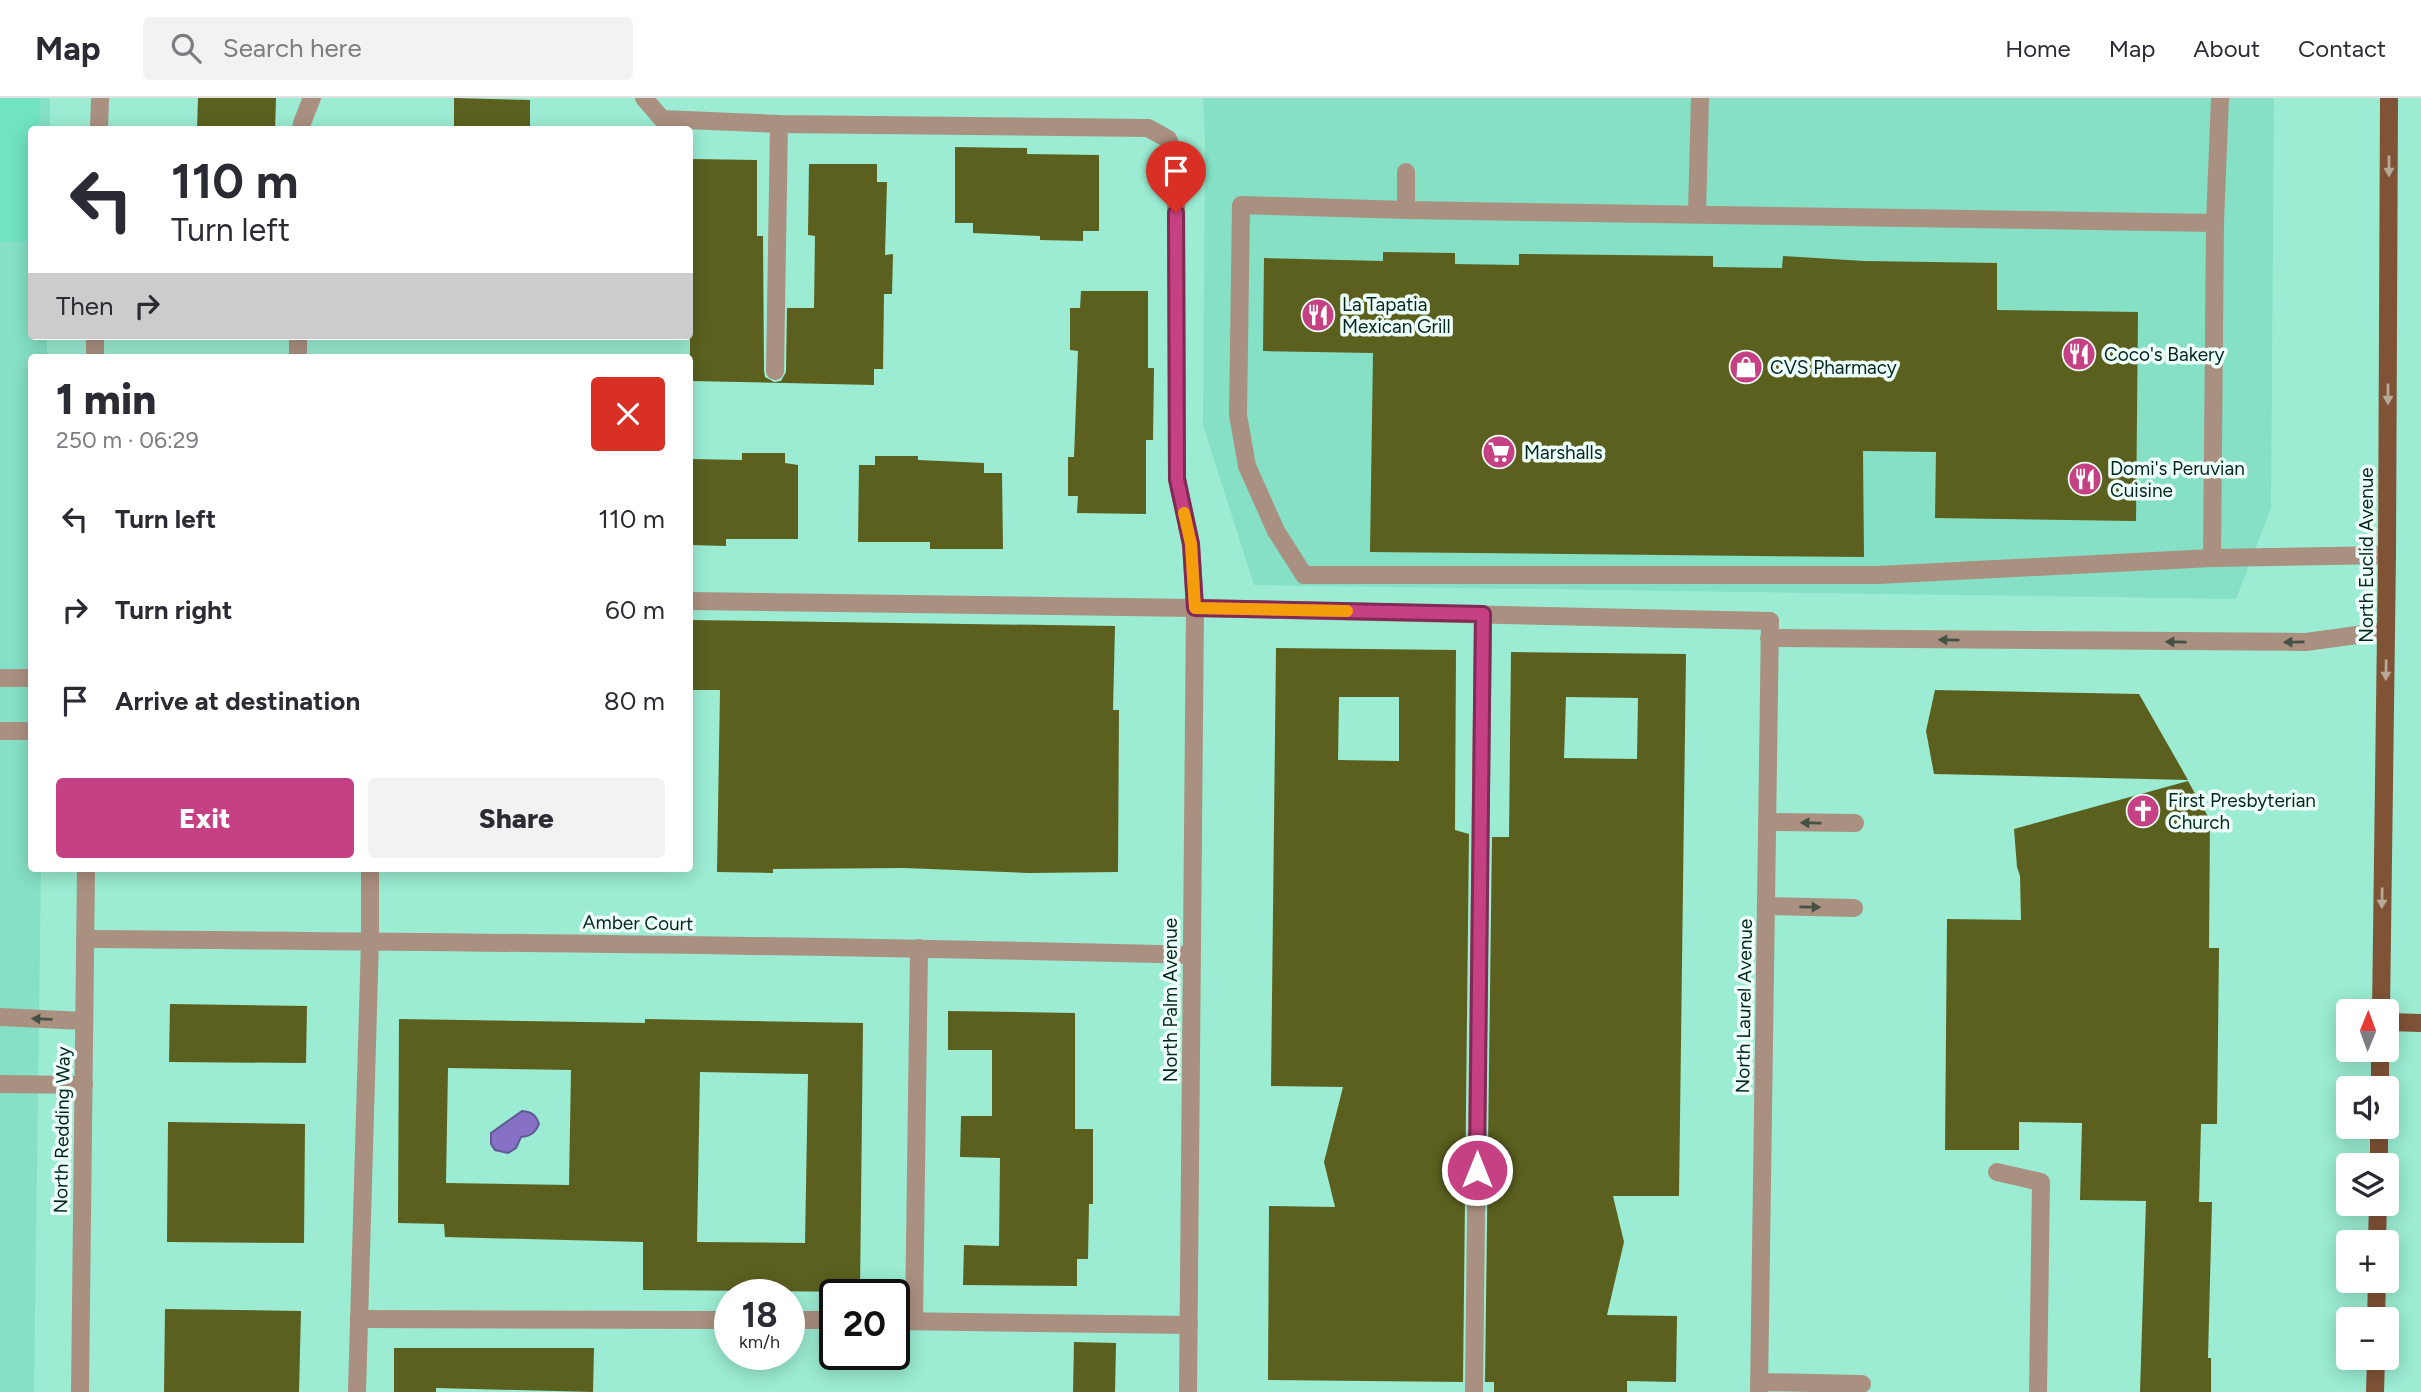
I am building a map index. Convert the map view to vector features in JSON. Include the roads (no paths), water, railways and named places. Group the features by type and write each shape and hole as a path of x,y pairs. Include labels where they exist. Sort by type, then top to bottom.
{"main road":[{"name":"North Euclid Avenue","path":"2381,999 2389,98"},
{"path":"2399,1022 2421,1023"},
{"path":"2375,1392 2376,1370"}],"street":[{"path":"99,126 100,98"},
{"path":"302,126 312,98"},
{"name":"North Palm Avenue","path":"644,98 662,118 779,124 1148,128 1168,139 1176,160 1177,479 1191,544 1195,608 1188,1392"},
{"path":"1697,213 1700,98"},
{"path":"2212,558 2215,223 2220,98"},
{"path":"775,370 779,124"},
{"path":"1406,172 1406,210"},
{"path":"2215,223 1241,205 1238,415 1247,466 1276,531 1304,575 1878,575 2212,558 2387,555"},
{"path":"693,600 1483,614 1769,630 2244,643 2306,642 2386,631"},
{"path":"1474,1392 1483,614"},
{"name":"North Laurel Avenue","path":"1760,1387 1769,630"},
{"path":"0,678 28,678"},
{"path":"0,730 28,731"},
{"path":"1768,822 1854,823"},
{"name":"North Redding Way","path":"80,1392 86,872"},
{"path":"357,1392 370,872"},
{"path":"1766,906 1853,908"},
{"name":"Amber Court","path":"85,940 370,940 1191,955"},
{"path":"914,1321 919,948"},
{"path":"0,1017 84,1021"},
{"path":"0,1084 85,1085"},
{"path":"1997,1172 2041,1182 2038,1392"},
{"path":"359,1319 714,1320"},
{"path":"910,1321 1189,1325"},
{"path":"1760,1387 1862,1384"}],"place":[{"name":"La Tapatia Mexican Grill","path":"1318,315"},
{"name":"Coco's Bakery","path":"2079,354"},
{"name":"CVS Pharmacy","path":"1746,367"},
{"name":"Marshalls","path":"1499,452"},
{"name":"Domi's Peruvian Cuisine","path":"2085,479"},
{"name":"First Presbyterian Church","path":"2143,811"}]}
